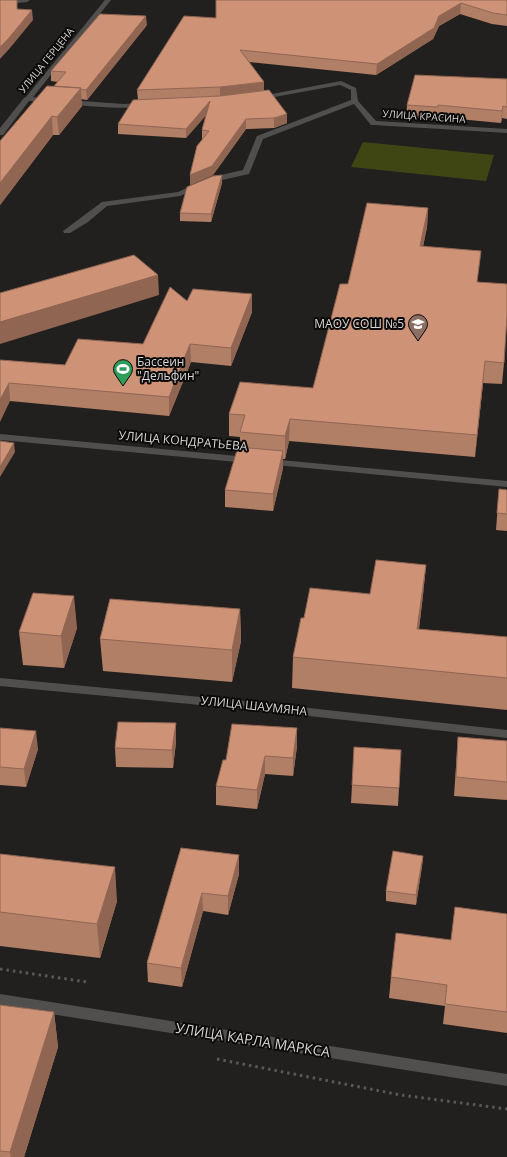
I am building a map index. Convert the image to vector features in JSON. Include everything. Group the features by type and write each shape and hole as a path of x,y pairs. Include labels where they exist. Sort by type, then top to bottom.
{"street":[{"path":"0,3 28,0"},
{"name":"УЛИЦА ГЕРЦЕНА","path":"0,134 26,99 108,0"},
{"name":"УЛИЦА КРАСИНА","path":"248,99 341,83 354,90 355,101 374,123 507,131"},
{"path":"26,99 124,106 152,105"},
{"path":"67,231 85,220 104,204 180,194 211,180 246,172 260,138 355,101"},
{"name":"УЛИЦА КОНДРАТЬЕВА","path":"0,437 507,484"},
{"name":"УЛИЦА ШАУМЯНА","path":"0,682 264,707 507,734"},
{"name":"УЛИЦА КАРЛА МАРКСА","path":"0,1000 507,1080"}],"path":[{"path":"0,969 87,982"},
{"path":"213,1058 401,1094 507,1109"}],"green space":[{"path":"363,142 494,155 486,181 351,167"}],"building":[{"path":"0,0 17,0 17,9 32,10 0,47"},
{"path":"216,0 507,0 507,15 493,13 461,3 439,16 434,28 377,64 240,50 264,82 220,87 137,90 184,16 216,18"},
{"path":"100,14 146,16 86,90 80,89 81,88 54,86 66,72 51,71"},
{"path":"415,75 507,79 507,107 503,106 502,111 438,105 438,107 407,105"},
{"path":"47,86 81,88 57,117 52,116 0,183 0,141"},
{"path":"269,90 287,114 274,118 246,119 212,166 190,175 197,146 209,131 202,130 210,101 186,129 118,124 133,100 220,96"},
{"path":"222,175 211,214 180,213 187,187 213,176"},
{"name":"МАОУ СОШ №5","path":"367,203 428,208 420,246 481,251 477,282 507,284 507,316 504,363 485,361 477,435 290,419 285,436 240,432 245,415 229,414 240,382 313,388 340,284 348,284"},
{"path":"134,255 158,275 0,322 0,293"},
{"path":"170,287 187,301 193,289 252,294 231,348 190,344 169,397 9,383 0,400 0,360 65,365 78,339 143,344"},
{"path":"0,441 14,443 0,467"},
{"path":"238,447 283,451 273,494 225,490"},
{"path":"499,489 507,490 507,514 497,513"},
{"path":"376,560 426,565 417,629 507,637 507,678 293,657 301,618 304,618 310,588 370,594"},
{"path":"33,593 74,596 61,636 19,632"},
{"path":"110,599 240,609 232,650 100,639"},
{"path":"118,722 176,723 172,750 115,748"},
{"path":"232,724 297,728 293,758 265,756 257,790 216,786 223,760 226,760"},
{"path":"0,728 36,731 24,769 0,767"},
{"path":"458,737 507,741 507,782 456,777"},
{"path":"354,747 401,750 399,788 352,785"},
{"path":"181,848 239,855 228,896 202,893 181,968 147,963"},
{"path":"393,851 423,856 416,895 386,891"},
{"path":"0,854 115,867 97,924 0,912"},
{"path":"455,907 507,914 507,1012 445,1004 447,985 391,977 396,933 451,940"},
{"path":"0,1005 54,1012 10,1152 0,1151"}],"place":[{"name":"МАОУ СОШ №5","path":"418,341"},
{"name":"Бассеин \"Дельфин\"","path":"123,386"}]}
